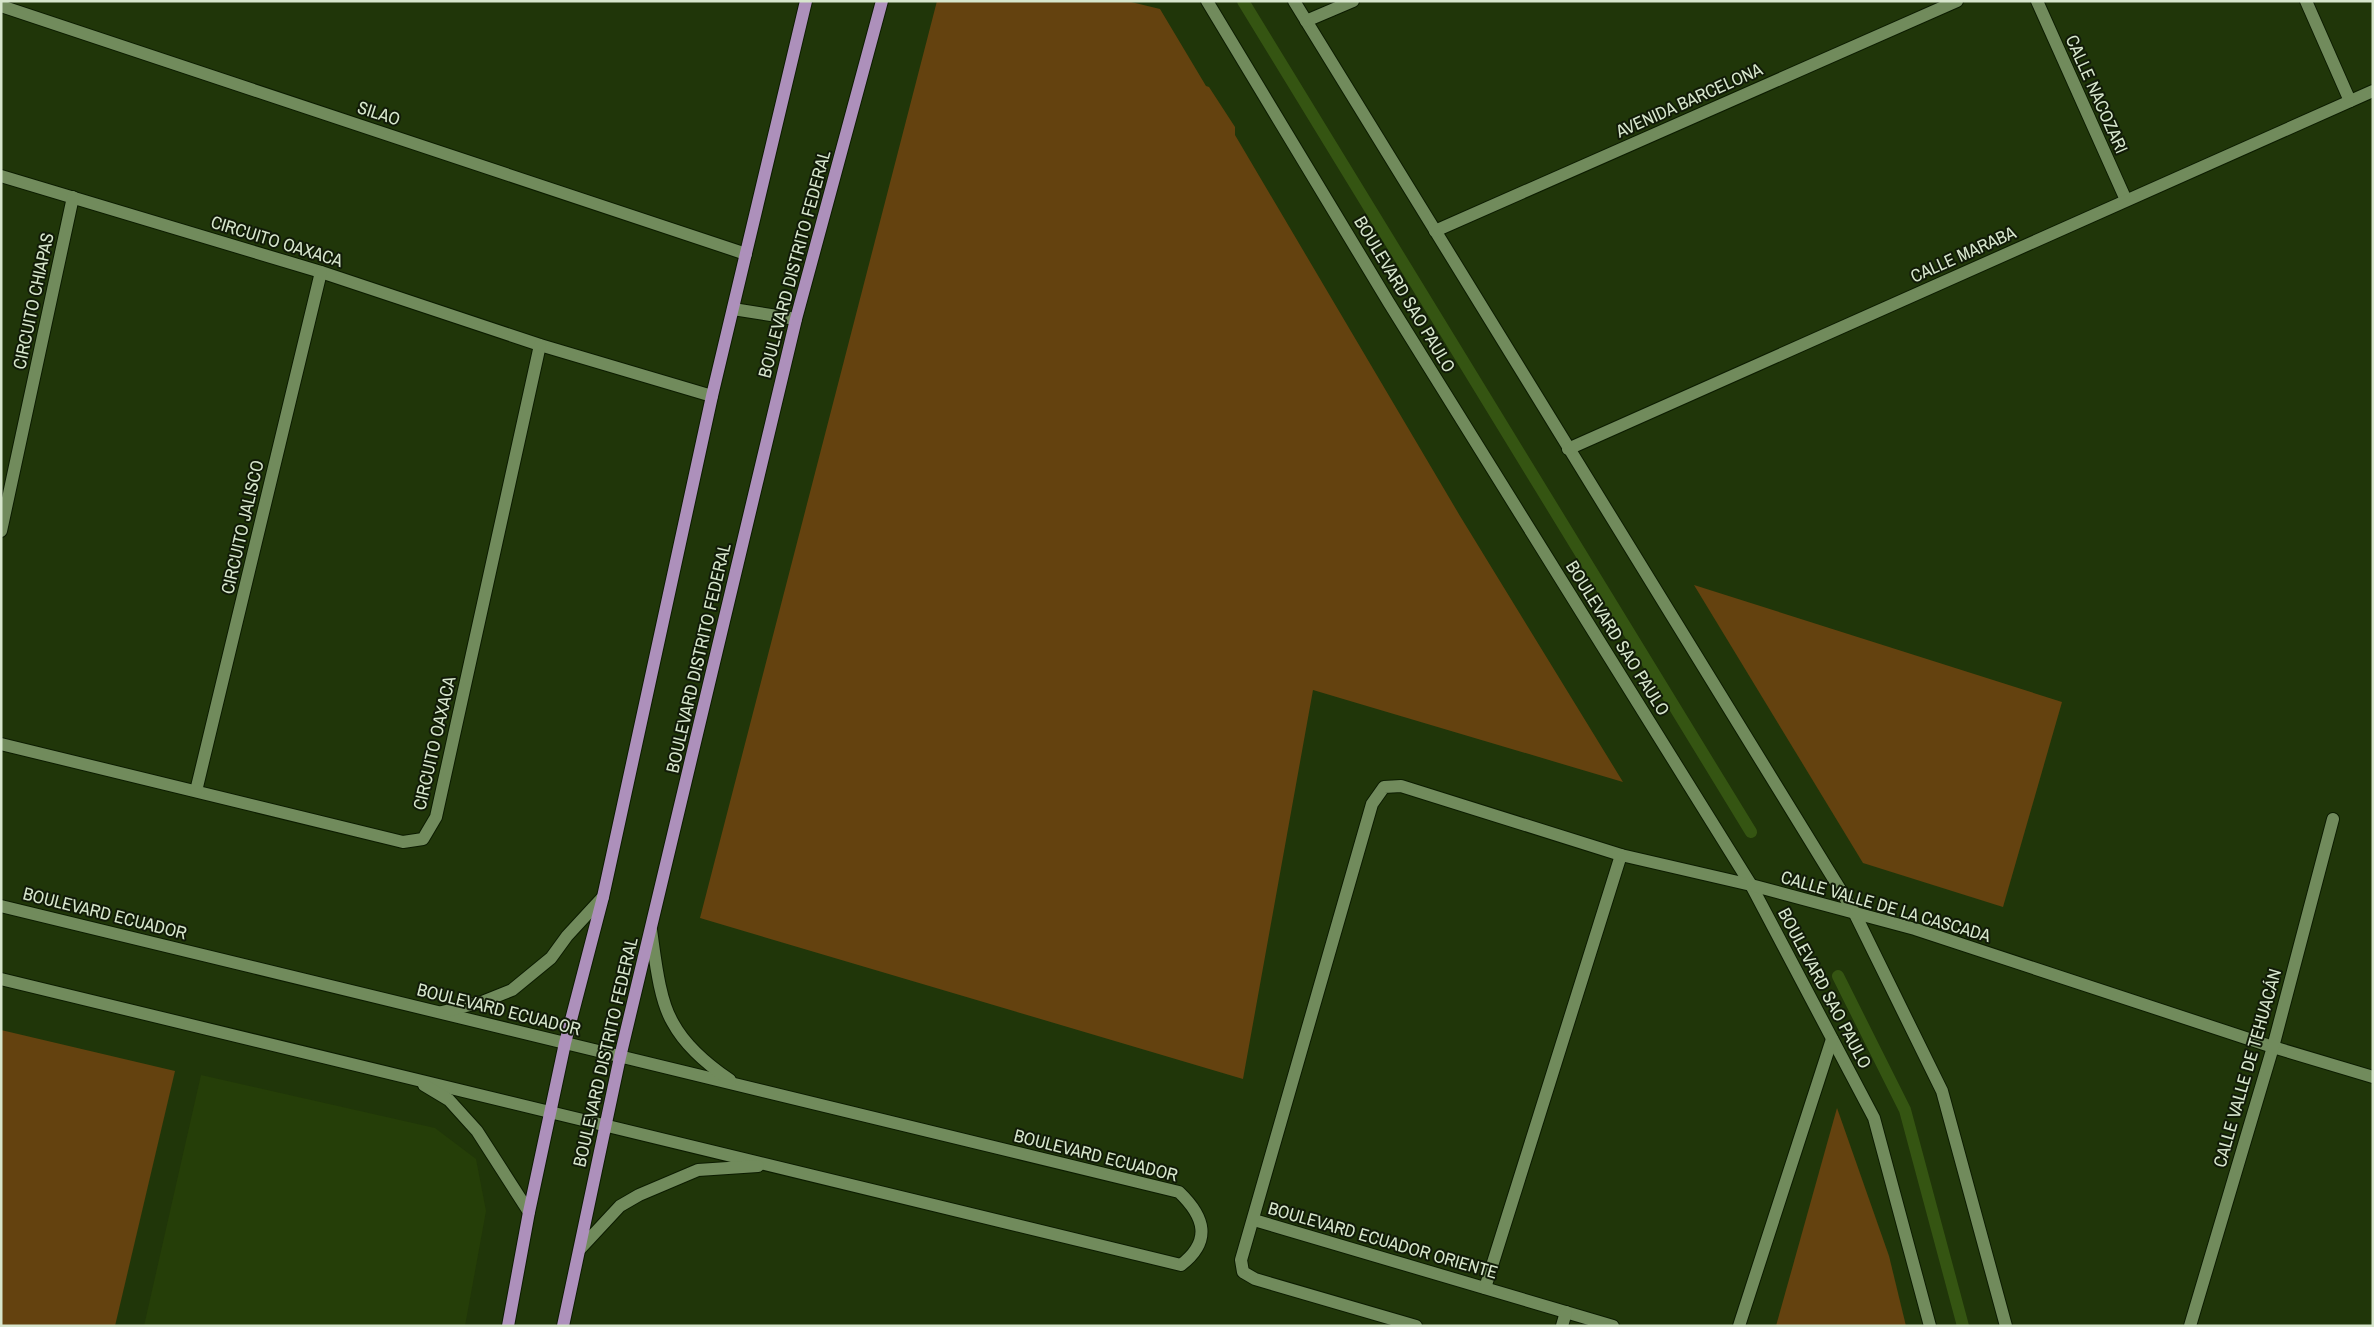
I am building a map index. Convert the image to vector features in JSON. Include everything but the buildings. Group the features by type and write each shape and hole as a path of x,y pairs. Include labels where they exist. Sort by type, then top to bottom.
{"main road":[{"path":"508,1326 529,1212 564,1043 603,897 712,396 806,1"},
{"name":"BOULEVARD DISTRITO FEDERAL","path":"563,1326 620,1057 796,319 882,1"}],"street":[{"name":"BOULEVARD SAO PAULO","path":"1207,1 1389,303 1751,885 1874,1118 1930,1326"},
{"path":"1294,1 1854,912 1942,1091 2006,1326"},
{"path":"1306,21 1353,1"},
{"name":"AVENIDA BARCELONA","path":"1435,231 1957,1"},
{"name":"CALLE NACOZARI","path":"2037,1 2126,200"},
{"path":"2306,1 2350,101"},
{"name":"SILAO","path":"1,6 746,254"},
{"name":"CALLE MARABA","path":"1568,449 2373,90"},
{"name":"CIRCUITO OAXACA","path":"1,176 321,272 540,345 712,396"},
{"name":"CIRCUITO CHIAPAS","path":"1,531 73,197"},
{"name":"CIRCUITO JALISCO","path":"196,791 321,272"},
{"path":"733,309 796,319"},
{"name":"CIRCUITO OAXACA","path":"1,744 403,842 423,839 436,817 540,345"},
{"name":"CALLE VALLE DE LA CASCADA","path":"1254,1220 1372,804 1384,787 1402,786 1622,855 1751,885 1915,929 2273,1047 2373,1077"},
{"name":"CALLE VALLE DE TEHUACÁN","path":"2190,1326 2273,1047 2333,819"},
{"path":"1485,1288 1622,855"},
{"path":"440,1013 482,1002 512,990 551,958 567,936 603,897"},
{"name":"BOULEVARD ECUADOR","path":"1,906 1179,1192 1194,1207 1199,1220 1201,1237 1196,1254 1181,1265 1,979"},
{"path":"651,929 656,968 673,1023 706,1064 736,1084"},
{"path":"1739,1326 1832,1039"},
{"path":"413,1078 448,1100 477,1131 529,1212"},
{"path":"580,1249 620,1206 667,1182 698,1170 771,1165"},
{"name":"BOULEVARD ECUADOR ORIENTE","path":"1416,1326 1254,1279 1243,1272 1241,1260 1254,1220 1613,1326"},
{"path":"1562,1326 1566,1312"}],"shaded area":[{"path":"937,1 1127,1 1160,9 1206,86 1209,87 1235,127 1235,135 1460,516 1623,782 1313,690 1243,1079 700,918"},
{"path":"1694,585 2062,702 2003,907 1863,863"},
{"path":"1,1030 175,1071 115,1326 1,1326"},
{"path":"201,1075 435,1128 476,1159 486,1211 465,1326 144,1326"},
{"path":"1837,1108 1889,1256 1906,1326 1776,1326"}],"waterway":[{"path":"1243,1 1751,832"},
{"path":"1838,976 1905,1110 1963,1326"}]}
